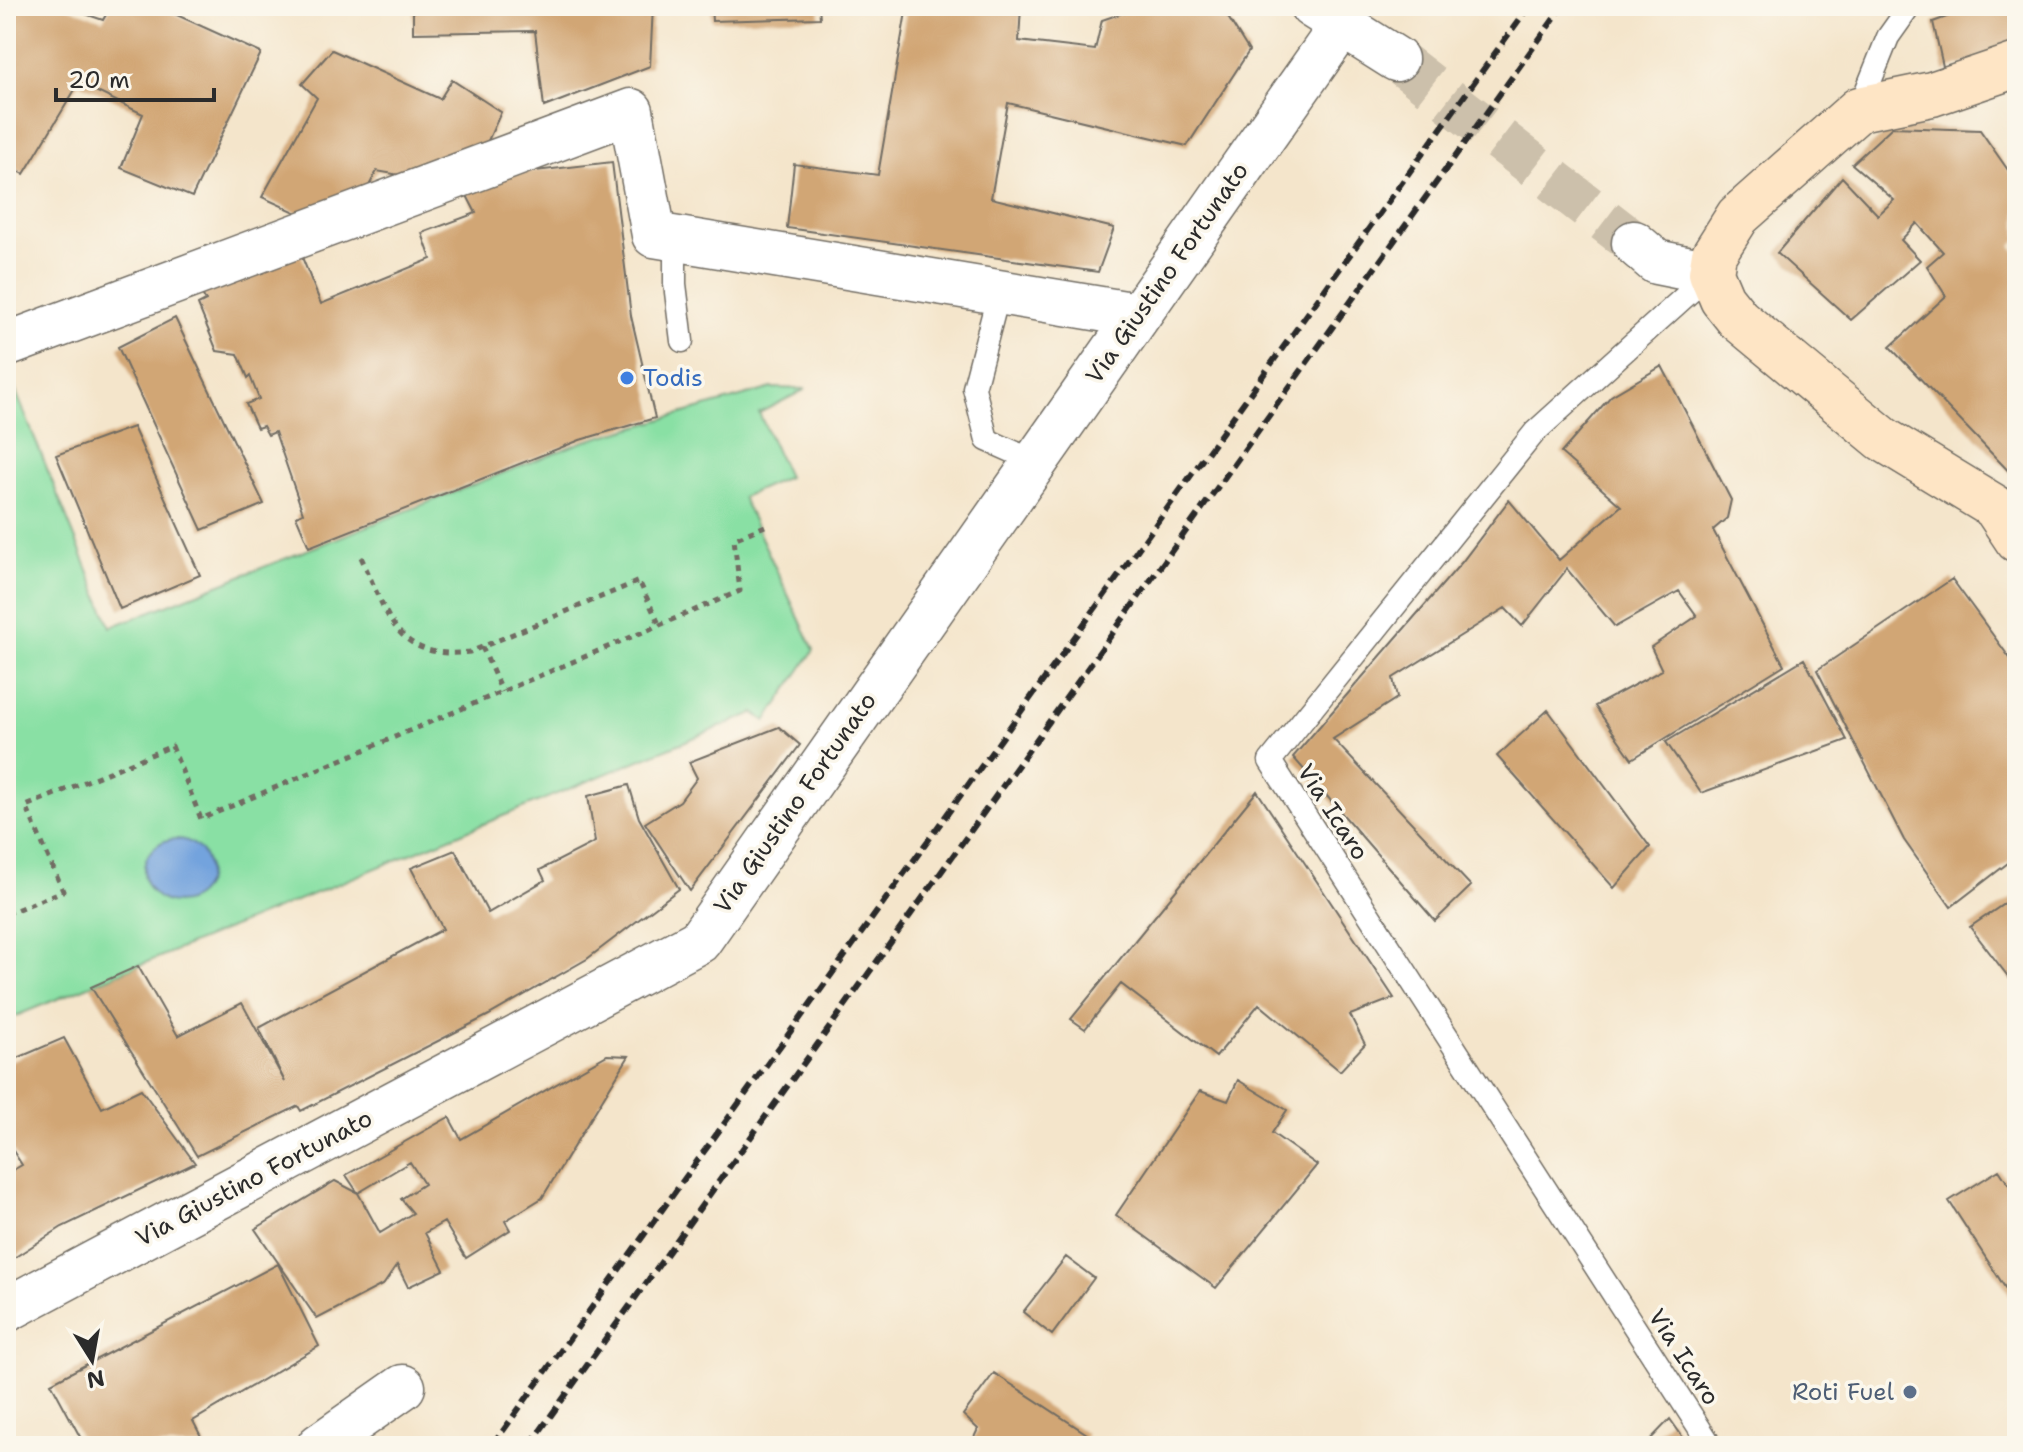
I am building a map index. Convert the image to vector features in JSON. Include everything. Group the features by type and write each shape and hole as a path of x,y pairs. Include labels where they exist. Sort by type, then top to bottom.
{"street":[{"path":"1334,12 1396,59"},
{"name":"Via Giustino Fortunato","path":"6,1310 699,941 1137,315 1334,12"},
{"path":"2017,65 1932,94 1859,109 1738,216 1714,254 1711,273 1722,299 1738,319 1883,439 1995,507 2017,540"},
{"path":"6,345 631,111 654,235 1137,315"},
{"path":"1634,243 1656,262 1711,273"},
{"path":"319,1446 403,1387"}],"lane":[{"path":"1859,109 1888,37 1910,6"},
{"path":"675,238 675,284 682,341"},
{"name":"Via Icaro","path":"1711,273 1535,432 1270,761 1711,1446"},
{"path":"999,292 974,388 987,440 1034,461"}],"path":[{"path":"6,914 63,891 26,806 172,746 201,819 740,591 734,539 765,526"},
{"path":"361,557 397,630 409,643 425,652 444,655 482,647 639,581 660,626"},
{"path":"482,647 502,692"}],"green space":[{"path":"8,372 111,627 582,442 772,388 806,389 759,413 788,477 742,497 814,650 766,721 754,713 6,1020"}],"water":[{"path":"176,839 188,841 199,848 206,859 206,883 199,894 188,901 176,903 164,901 153,894 146,883 144,871 146,859 153,848 164,841"}],"building":[{"path":"6,6 62,6 103,20 111,6 157,6 261,53 192,197 121,168 143,114 79,83 24,174 6,165"},
{"path":"413,6 653,6 650,66 544,107 535,31 413,33"},
{"path":"711,6 819,6 820,18 712,21"},
{"path":"907,6 1021,6 1019,41 1095,50 1102,20 1143,6 1221,6 1249,51 1187,146 1008,103 991,198 1114,228 1098,272 787,228 794,164 878,175"},
{"path":"1960,6 2017,6 2017,44 1944,71 1933,22 1963,11"},
{"path":"332,50 440,99 452,80 501,112 482,154 411,177 377,171 365,193 306,217 262,197 317,98 302,84"},
{"path":"1892,127 1980,130 2017,183 2017,241 2011,246 2017,253 2017,480 1890,347 1946,296 1927,266 1943,252 1917,223 1901,240 1920,260 1851,320 1777,253 1842,177 1878,215 1894,200 1852,164"},
{"path":"612,162 631,316 655,418 580,440 309,547 296,516 303,513 275,432 268,435 263,426 257,428 246,404 259,399 250,376 248,378 238,354 217,351 198,305 206,301 201,292 295,240 321,304 431,259 422,233 476,213 459,180"},
{"path":"6,266 16,311 6,314"},
{"path":"175,318 264,504 202,530 118,347"},
{"path":"1662,366 1731,500 1727,518 1713,530 1784,665 1632,759 1595,706 1662,670 1651,647 1697,616 1679,591 1615,627 1567,569 1522,626 1505,608 1393,678 1397,698 1333,739 1471,886 1435,921 1293,757 1462,562 1509,500 1559,560 1621,506 1561,453 1611,396"},
{"path":"133,427 200,575 120,609 56,455"},
{"path":"1952,579 2017,668 2017,856 1951,907 1904,840 1817,670"},
{"path":"1804,659 1847,740 1701,793 1666,742"},
{"path":"1548,710 1650,847 1614,888 1497,756"},
{"path":"779,727 800,745 690,891 645,823 680,801 697,778 689,762"},
{"path":"629,785 639,818 679,889 587,959 489,1015 301,1111 298,1106 197,1156 91,987 138,966 178,1036 242,1003 285,1082 259,1028 443,929 411,868 455,850 488,913 545,880 540,870 595,842 588,796"},
{"path":"1257,791 1394,998 1350,1015 1365,1044 1340,1071 1259,1004 1216,1057 1121,984 1085,1029 1071,1019"},
{"path":"2017,895 2017,988 1970,927"},
{"path":"64,1038 102,1108 141,1089 195,1163 62,1227 6,1263 6,1174 22,1165 6,1140 6,1063"},
{"path":"607,1055 629,1056 542,1198 505,1221 510,1230 466,1258 444,1222 425,1233 444,1270 408,1287 397,1265 384,1284 317,1319 255,1229 335,1181 358,1193 346,1175 449,1117 461,1139","holes":["410,1162 424,1184 401,1199 413,1213 380,1233 358,1193"]},
{"path":"1238,1080 1287,1110 1272,1133 1317,1165 1216,1288 1116,1215 1200,1091 1228,1101"},
{"path":"1999,1170 2017,1197 2017,1306 1949,1201"},
{"path":"1066,1257 1094,1278 1052,1335 1023,1312"},
{"path":"278,1264 319,1346 193,1421 206,1446 85,1446 51,1383"},
{"path":"994,1373 1087,1434 1078,1446 970,1446 978,1429 963,1415"},
{"path":"1670,1419 1689,1446 1644,1446"}],"tunnel":[{"path":"1396,59 1634,243"}],"railway":[{"path":"492,1446 1529,6"},
{"path":"529,1446 1563,6"}],"place":[{"name":"Todis","path":"627,378"},
{"name":"Roti Fuel","path":"1910,1392"}]}
